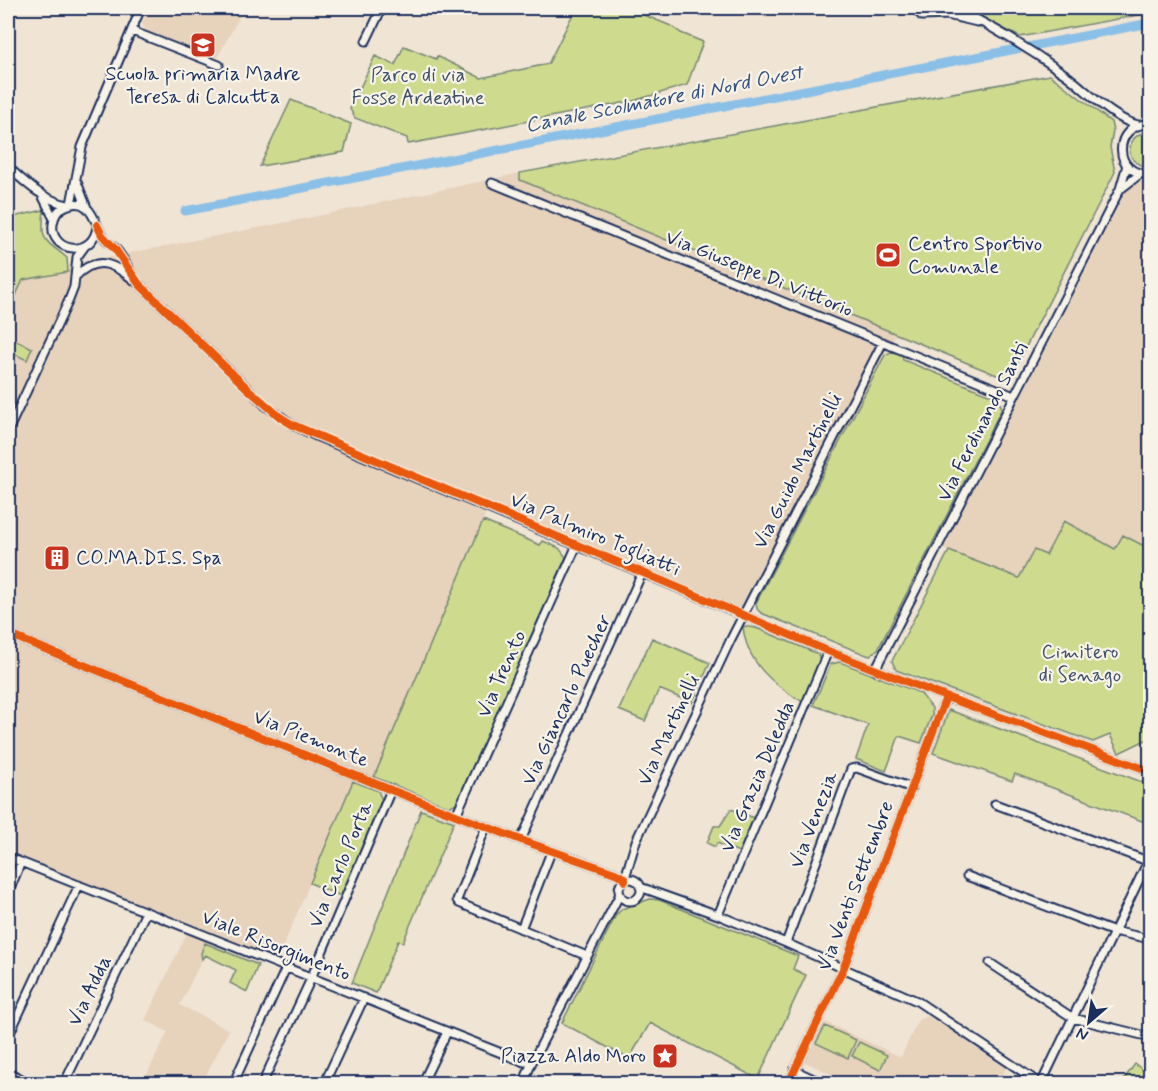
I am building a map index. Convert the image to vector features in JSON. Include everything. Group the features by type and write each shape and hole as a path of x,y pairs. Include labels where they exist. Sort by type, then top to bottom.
{"street":[{"path":"8,17 12,8"},
{"path":"54,219 60,209 70,204 82,147 141,8"},
{"path":"366,41 382,8"},
{"path":"914,8 922,16 947,15 982,24"},
{"path":"934,14 939,8"},
{"path":"955,8 1040,57 1117,116 1138,125 1150,124"},
{"path":"132,31 219,66"},
{"path":"1117,116 1125,137"},
{"path":"1138,125 1125,137 1121,151 1127,165 1140,174 1150,174"},
{"name":"Via Ferdinando Santi","path":"875,670 1120,189 1127,165"},
{"path":"8,167 41,195 49,205 54,219 54,234 58,241 72,248 108,243"},
{"path":"8,173 20,178"},
{"name":"Via Ferdinando Santi","path":"1120,189 1140,174"},
{"path":"76,179 87,208"},
{"name":"Via Giuseppe Di Vittorio","path":"492,183 1014,396"},
{"path":"8,430 69,300 75,277 75,265 80,251 97,232 93,213 87,208 54,201 41,195"},
{"name":"Via Palmiro Togliatti","path":"97,225 139,284"},
{"path":"65,246 75,265"},
{"name":"Via Palmiro Togliatti","path":"75,277 90,265 98,263 115,267 139,284 249,390 280,417 293,425 423,482 875,670 1150,771"},
{"name":"Via Guido Martinelli","path":"743,615 883,342"},
{"name":"Via Trento","path":"456,815 577,545"},
{"name":"Via Giancarlo Puecher","path":"520,840 642,573"},
{"name":"Via Martinelli","path":"625,879 636,841 743,615"},
{"name":"Via Piemonte","path":"8,634 391,790 625,879"},
{"name":"Via Grazia Deledda","path":"718,915 828,651"},
{"name":"Via Venti Settembre","path":"788,1083 844,967 946,697"},
{"name":"Via Venezia","path":"786,943 851,769 857,768 912,788"},
{"name":"Via Carlo Porta","path":"262,1083 311,978 391,790"},
{"path":"640,891 658,893 718,915 844,967 917,1001 1041,1083 1150,860 995,804"},
{"path":"486,827 457,900 459,903 587,956"},
{"path":"520,929 551,852"},
{"name":"Viale Risorgimento","path":"8,857 447,1032 524,1062 532,1062"},
{"path":"606,871 620,869 629,861 634,880 640,891"},
{"path":"8,894 21,862"},
{"path":"606,871 612,876 619,892 627,900"},
{"path":"967,876 1115,932 1150,939"},
{"path":"523,1083 611,910 620,885 625,879 634,880"},
{"path":"8,1037 79,885"},
{"path":"611,910 627,900 636,899 640,891"},
{"name":"Via Adda","path":"64,1083 146,912"},
{"path":"990,963 1073,1017 1150,1037"},
{"path":"233,1083 286,968"},
{"path":"324,1083 364,999"},
{"path":"422,1083 447,1032"},
{"path":"794,1070 824,1083"},
{"path":"8,1072 31,1083"}],"shaded area":[{"name":"Scuola primaria Madre Teresa di Calcutta","path":"148,8 244,8 217,58 146,31 142,23"},
{"path":"520,173 520,180 896,334 750,613 489,506 373,780 356,774 277,961 209,934 201,953 202,959 180,1005 229,1030 202,1083 142,1084 168,1032 145,1020 190,927 8,854 8,351 27,360 32,349 8,337 8,312 23,280 68,272 69,265"},
{"path":"1150,177 1150,549 1124,535 1115,549 1046,556 1034,550 1019,578 943,549 1127,189"},
{"path":"928,1016 1006,1068 999,1083 852,1084 805,1062 825,1022 901,1057 918,1020"}],"green space":[{"name":"Parco di via Fosse Ardeatine","path":"576,8 627,8 703,42 687,85 633,101 408,144 407,138 355,118 350,109 375,56 395,65 404,46 436,59 437,56 481,78 548,64"},
{"path":"1000,8 1150,8 1150,13 1020,37 979,16 978,12"},
{"name":"Centro Sportivo Comunale","path":"1050,75 1111,122 1113,131 1110,147 1115,172 1009,380 520,180 520,173"},
{"path":"291,100 351,124 344,152 260,166"},
{"path":"1144,132 1150,132 1150,166 1136,163 1130,153 1132,141"},
{"path":"44,210 44,235 49,243 67,258 68,272 23,280 8,312 8,218"},
{"path":"8,337 32,348 27,360 8,351"},
{"path":"891,352 902,354 903,360 996,397 1001,410 878,649 869,656 761,613 756,603 885,355"},
{"path":"483,521 540,545 543,541 559,548 566,557 458,802 449,807 374,777"},
{"name":"Cimitero di Senago","path":"1064,521 1115,549 1123,535 1150,549 1150,738 1119,753 1110,735 1093,742 896,670 892,661 949,551 1019,578 1034,550 1046,555"},
{"path":"743,626 756,628 818,654 820,661 803,702 781,688 755,661 749,651"},
{"path":"652,638 710,663 692,703 659,689 645,721 619,710"},
{"path":"840,662 920,693 932,708 932,715 921,743 899,736 886,771 856,759 868,725 813,705 831,664"},
{"path":"949,710 1150,785 1150,824 1015,774 1012,781 933,753"},
{"path":"353,781 378,791 382,800 341,896 310,883"},
{"path":"731,809 754,818 739,852 717,843 715,847 707,843 714,826 720,826"},
{"path":"421,810 454,822 403,942 398,941 376,993 352,983"},
{"path":"650,899 659,900 798,956 793,969 806,975 758,1079 650,1023 629,1059 562,1023 616,915 622,909"},
{"path":"205,943 258,965 247,992 230,983 236,970 205,955 202,959 201,953"},
{"path":"825,1026 856,1040 848,1058 816,1043"},
{"path":"859,1042 887,1055 880,1070 852,1056"},
{"path":"1135,1064 1150,1075 1150,1083 1121,1083"}],"waterway":[{"name":"Canale Scolmatore di Nord Ovest","path":"185,211 1150,23"}],"cycle path":[{"path":"97,225 139,284 249,390 280,417 293,425 828,651 946,697 1150,771"},
{"path":"8,634 391,790 615,873 625,878 625,881"},
{"path":"788,1084 844,967 946,697"}],"place":[{"name":"Scuola primaria Madre Teresa di Calcutta","path":"203,45"},
{"name":"Centro Sportivo Comunale","path":"888,255"},
{"name":"CO.MA.DI.S. Spa","path":"57,558"},
{"name":"Piazza Aldo Moro","path":"665,1056"}]}
